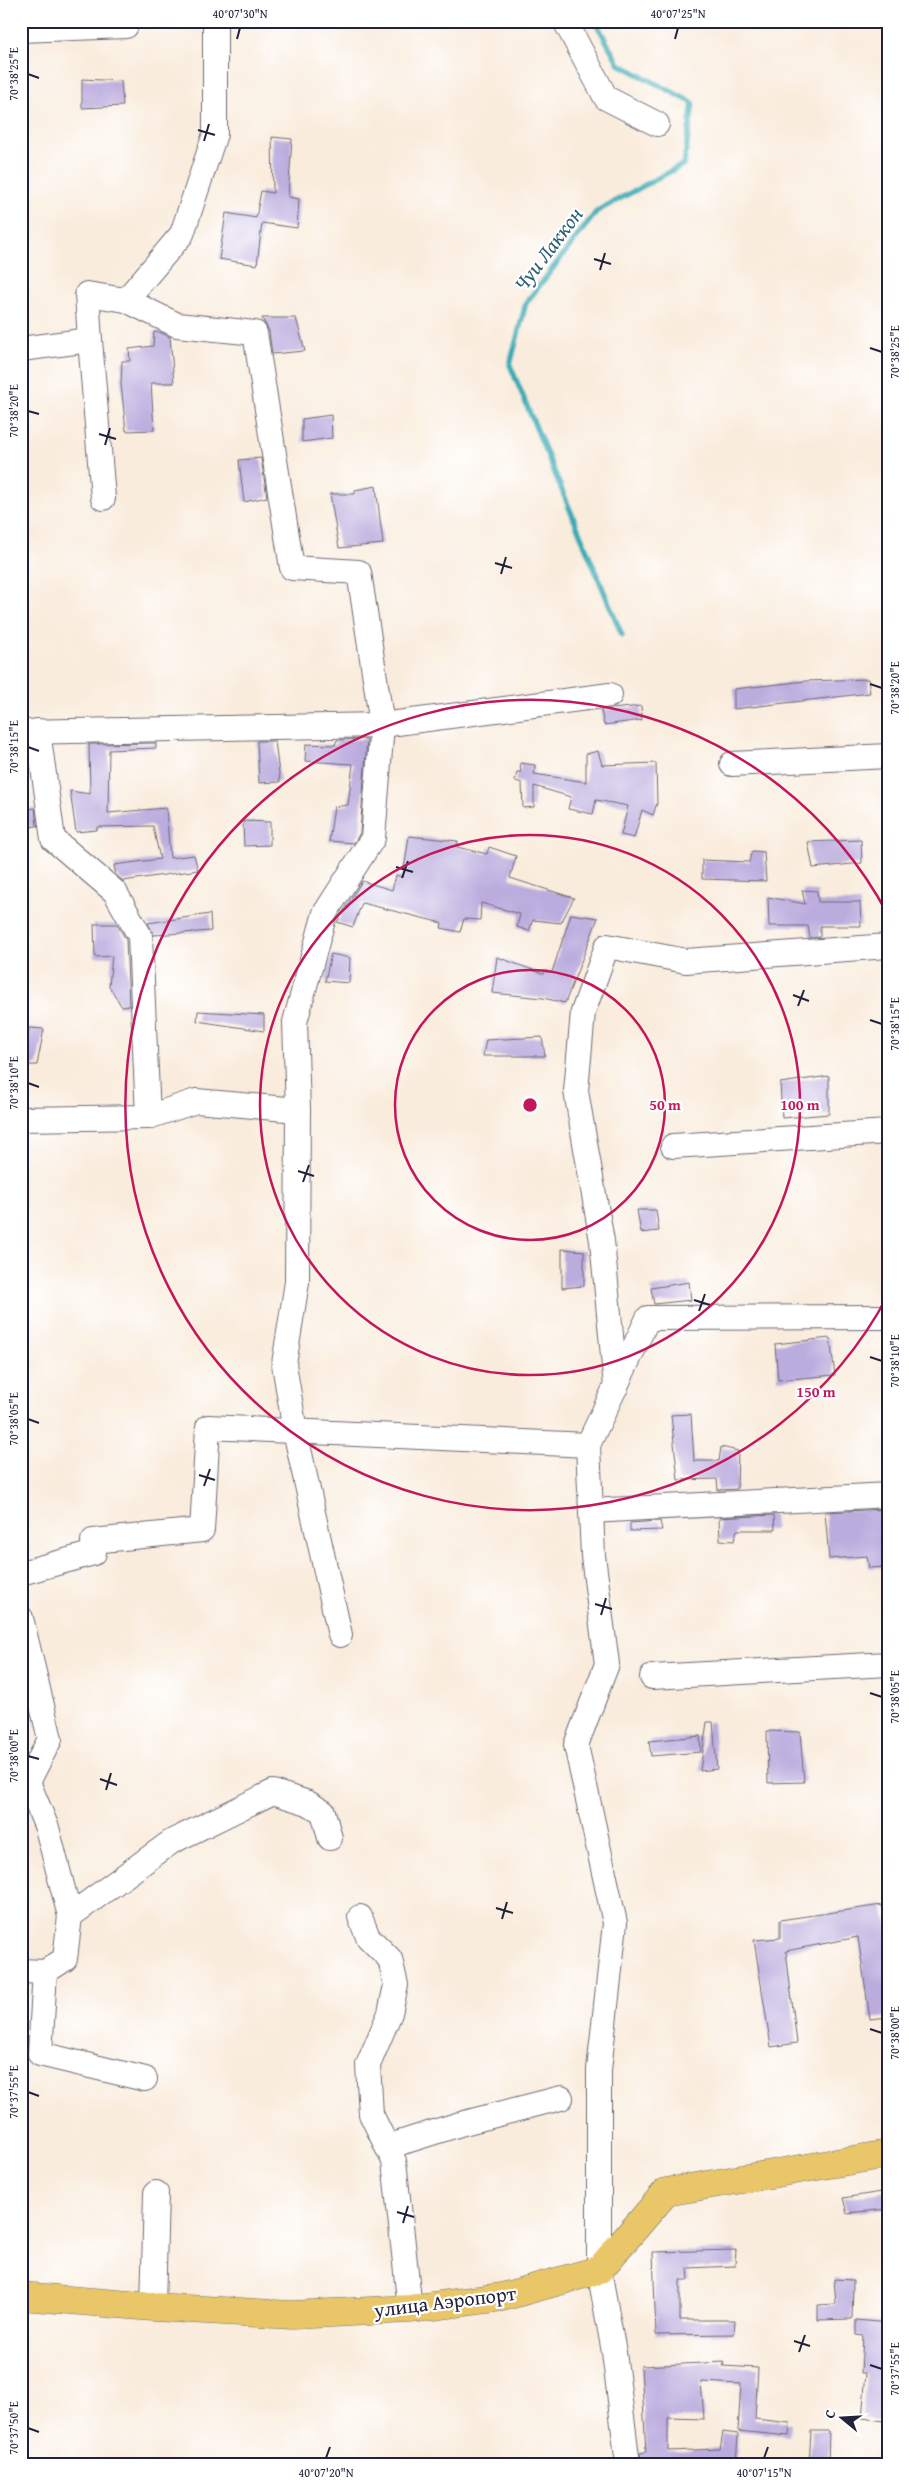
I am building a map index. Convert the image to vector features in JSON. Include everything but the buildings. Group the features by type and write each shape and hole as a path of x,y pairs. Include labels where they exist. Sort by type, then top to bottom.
{"main road":[{"path":"599,2270 666,2192 888,2154"},
{"name":"улица Аэропорт","path":"21,2296 153,2307 292,2315 410,2309 502,2297 599,2270"}],"street":[{"path":"21,30 126,26 126,21"},
{"path":"126,300 182,234 215,134 215,21"},
{"path":"565,21 606,98 656,124"},
{"path":"103,498 87,294 126,300 177,325 255,332 292,568 359,572 382,725 373,838 325,913 294,1022 298,1110 297,1282 284,1364 296,1431 340,1635"},
{"path":"21,349 90,340"},
{"path":"148,1117 140,936 115,892 53,839 29,731 382,725 610,695"},
{"path":"732,764 888,756"},
{"path":"616,1386 602,1241 576,1091 583,1012 607,946 686,961 888,946"},
{"path":"21,1119 148,1117 196,1101 298,1110"},
{"path":"673,1146 888,1132"},
{"path":"628,2465 614,2352 599,2270 599,2070 615,1923 576,1746 607,1664 593,1556 588,1445 648,1318 832,1318 888,1316"},
{"path":"21,1573 94,1553 93,1541 202,1530 208,1427 588,1445"},
{"path":"591,1511 888,1494"},
{"path":"21,1618 50,1739 28,1782 46,1828 70,1916 65,1959 45,1972 21,1971"},
{"path":"652,1677 888,1664"},
{"path":"70,1916 171,1842 273,1792 308,1803 323,1812 330,1838"},
{"path":"360,1917 368,1937 390,1959 396,1985 390,2013 368,2065 371,2114 394,2161 410,2309"},
{"path":"45,1972 40,2054 145,2079"},
{"path":"387,2147 460,2124 560,2098"},
{"path":"153,2307 156,2193"}],"waterway":[{"name":"Чуи Лаккон","path":"595,21 619,64 693,103 684,164 597,211 526,303 510,365 622,635"}]}
